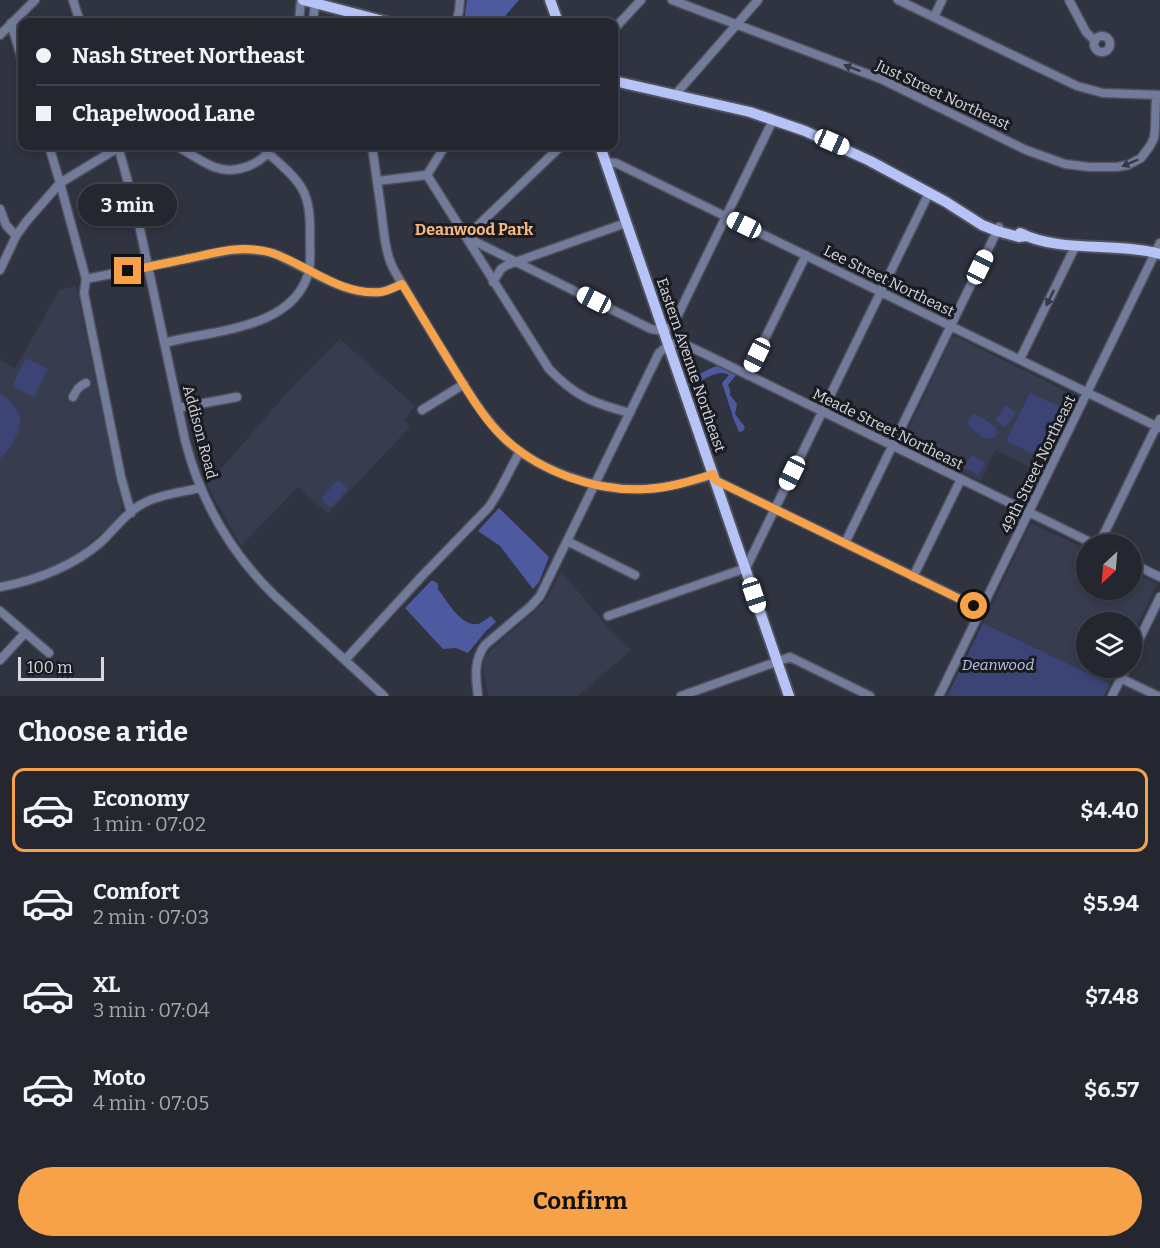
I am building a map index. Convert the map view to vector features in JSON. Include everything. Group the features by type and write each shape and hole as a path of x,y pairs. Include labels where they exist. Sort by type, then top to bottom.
{"main road":[{"path":"550,0 557,18"},
{"path":"306,1 372,18"},
{"path":"618,82 741,111 766,121 773,120 805,131 848,150 929,193 975,221 1020,237 1158,253"},
{"name":"Eastern Avenue Northeast","path":"602,150 789,696"}],"street":[{"path":"0,35 35,0"},
{"path":"73,0 79,18"},
{"path":"457,18 460,0"},
{"path":"618,25 641,0"},
{"name":"Just Street Northeast","path":"672,0 881,79 1026,150 1054,161 1073,165 1097,168 1117,167 1128,165 1141,158 1154,138 1158,95"},
{"path":"675,95 758,0"},
{"path":"898,0 1077,86 1103,93 1158,95"},
{"path":"934,17 942,0"},
{"path":"1069,0 1086,33 1095,41"},
{"path":"300,18 306,1"},
{"path":"306,1 312,18"},
{"path":"11,23 18,47"},
{"path":"466,237 651,329 664,331 673,325 773,120"},
{"path":"50,150 86,279 84,293 131,513"},
{"path":"0,270 16,236 60,183 113,150"},
{"name":"Addison Road","path":"120,150 149,267 189,455 200,488 217,522 243,561 272,593 384,696"},
{"path":"184,150 213,167 226,170 250,165 269,150"},
{"path":"164,343 238,327 271,316 295,299 305,282 309,271 311,218 307,197 300,184 271,150"},
{"path":"373,150 388,257 402,284 479,409 502,437 520,451 558,472 595,484 626,489 683,484 714,477 774,509 981,609"},
{"path":"427,175 443,150"},
{"path":"466,237 557,150"},
{"name":"Lee Street Northeast","path":"606,162 616,162 951,326 1159,424"},
{"path":"377,181 427,175"},
{"path":"427,175 538,355 549,369 559,380 584,398 630,413"},
{"path":"608,616 746,568 929,193"},
{"path":"0,209 6,225 16,236"},
{"path":"493,282 501,269 507,265 626,223"},
{"path":"844,543 998,229"},
{"path":"1020,359 1076,245"},
{"path":"86,279 231,250 253,249 271,253 345,287 360,291 388,291 402,284"},
{"name":"49th Street Northeast","path":"939,696 1158,253"},
{"path":"747,375 806,255"},
{"name":"Meade Street Northeast","path":"668,345 679,342 1076,535"},
{"path":"478,696 476,671 479,652 540,596 659,353 668,345"},
{"path":"74,397 81,385 87,383"},
{"path":"422,410 464,384"},
{"path":"178,408 237,397"},
{"path":"1104,534 1159,424"},
{"path":"345,660 489,507 520,451"},
{"path":"914,577 961,480"},
{"path":"0,587 45,575 80,558 101,542 140,505 150,500 200,488"},
{"path":"567,541 635,575"},
{"path":"1142,568 1160,577"},
{"path":"1142,634 1160,597"},
{"path":"0,610 50,653"},
{"path":"0,660 25,633"},
{"path":"681,696 790,657 870,696"},
{"path":"1112,696 1120,678 1158,696"}],"shaded area":[{"path":"467,0 519,0 506,15 507,18 465,18"},
{"path":"76,286 122,507 120,513 105,530 79,552 34,573 0,581 0,359 15,369 59,290"},
{"path":"955,336 1071,394 1036,470 995,450 981,481 902,443 952,337"},
{"path":"340,339 415,406 404,421 410,427 328,514 298,487 241,546 207,485 292,387"},
{"path":"717,366 736,375 728,385 730,395 737,404 735,414 745,427 743,431 739,432 722,383 729,375 715,374 692,385 691,378"},
{"path":"499,508 549,557 539,582 533,589 500,546 478,531"},
{"path":"1031,523 1076,544 1076,600 1142,600 1142,576 1157,584 1142,616 1142,612 1076,612 1076,668 983,623"},
{"path":"561,571 608,627 631,650 578,696 488,696 483,667 484,657 546,600"},
{"path":"431,581 438,584 438,589 450,606 466,621 478,624 491,616 496,622 468,653 456,648 443,649 405,608"},
{"path":"1098,678 1113,678 1110,684"}],"green space":[{"path":"26,358 48,369 34,397 12,386"},
{"path":"0,393 16,409 20,417 20,425 13,442 0,459"},
{"path":"1030,393 1063,408 1039,457 1006,441"},
{"path":"1006,405 1016,413 1005,428 995,420"},
{"path":"974,414 996,428 997,435 994,438 979,435 969,426 969,418"},
{"path":"972,455 985,462 979,475 963,467"},
{"path":"338,480 348,489 330,508 321,498"},
{"name":"Deanwood","path":"983,623 1076,668 1076,678 1098,678 1110,684 1104,696 947,696"}],"district":[{"name":"Deanwood Park","path":"474,229"}],"route":[{"path":"128,271 231,250 253,249 284,258 345,287 360,291 388,291 402,284 479,409 502,437 543,465 573,478 626,489 683,484 713,474 715,480 974,606"}]}
